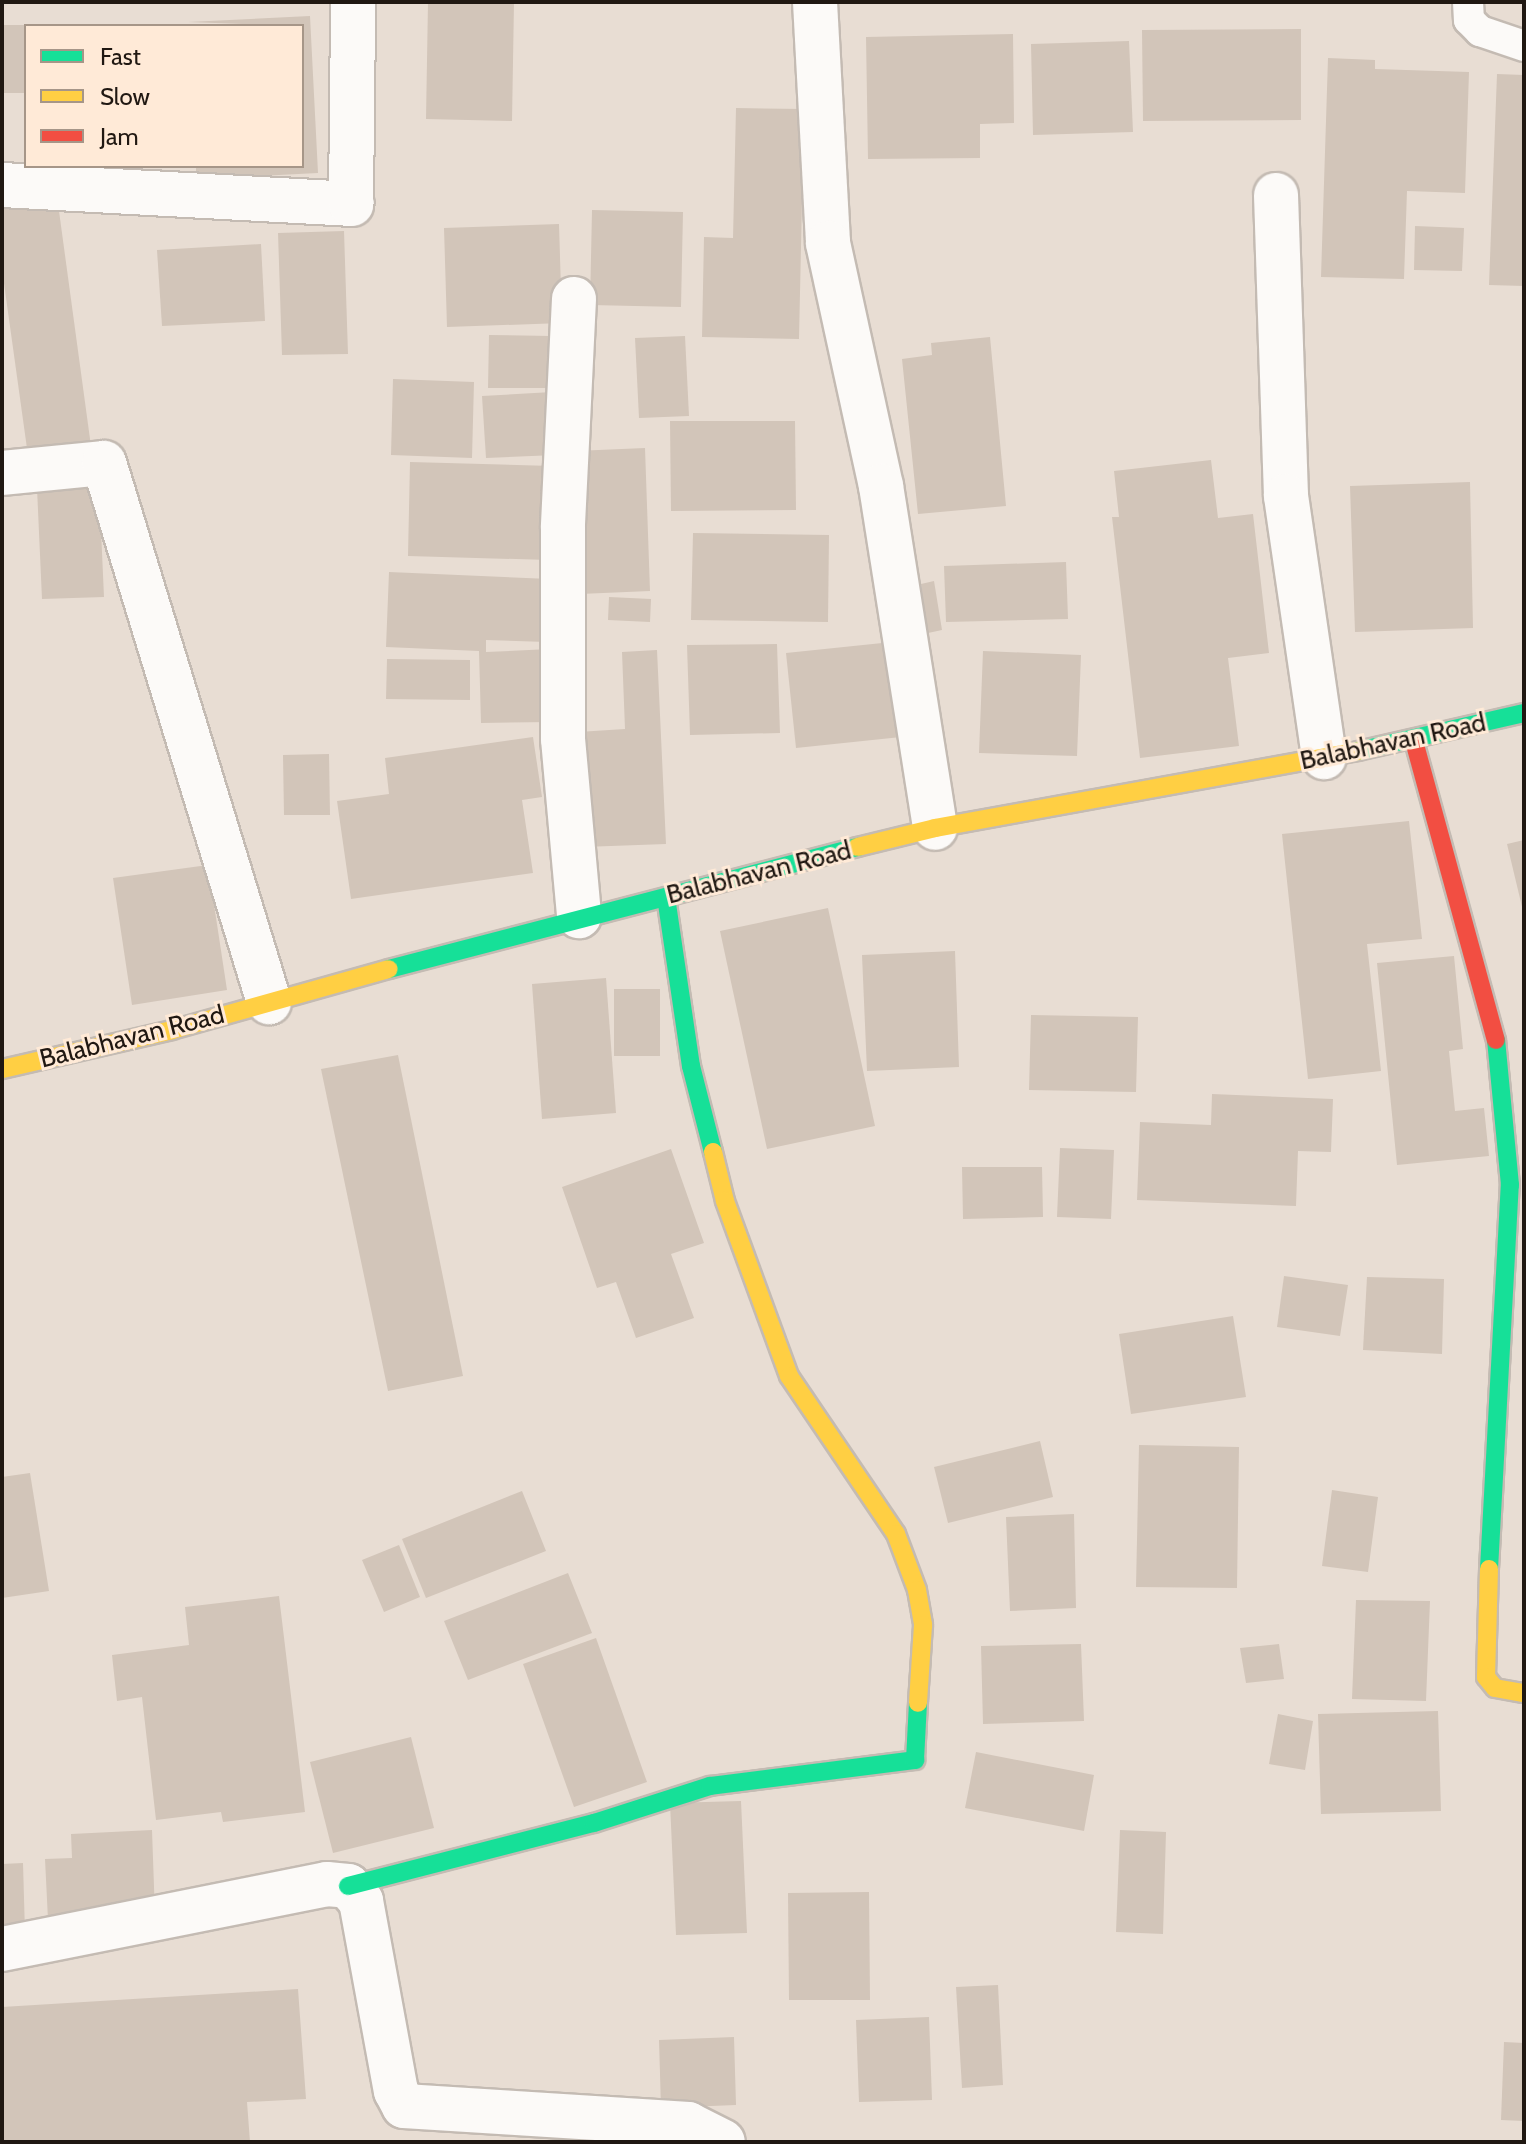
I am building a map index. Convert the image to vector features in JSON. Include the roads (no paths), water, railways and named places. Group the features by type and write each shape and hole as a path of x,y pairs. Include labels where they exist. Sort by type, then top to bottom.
{"street":[{"path":"2,185 351,204 353,2"},
{"path":"815,2 828,243 881,486 935,828"},
{"path":"1276,195 1286,496 1324,757"},
{"path":"574,299 563,528 563,739 579,916"},
{"path":"2,473 104,463 269,1002"},
{"name":"Balabhavan Road","path":"2,1069 269,1002 579,916 666,897 935,828 1414,741 1524,713"},
{"path":"1414,741 1495,1034 1515,1261 1484,1660 1486,1677 1495,1688 1524,1693"},
{"path":"2,1949 327,1884 348,1886 594,1823 710,1786 915,1760 923,1625 917,1590 896,1534 789,1376 725,1201 691,1066 666,897"},
{"path":"348,1886 361,1901 396,2091 404,2106 688,2124 723,2142"}],"lane":[{"path":"1468,2 1469,20 1480,31 1524,46"}]}
